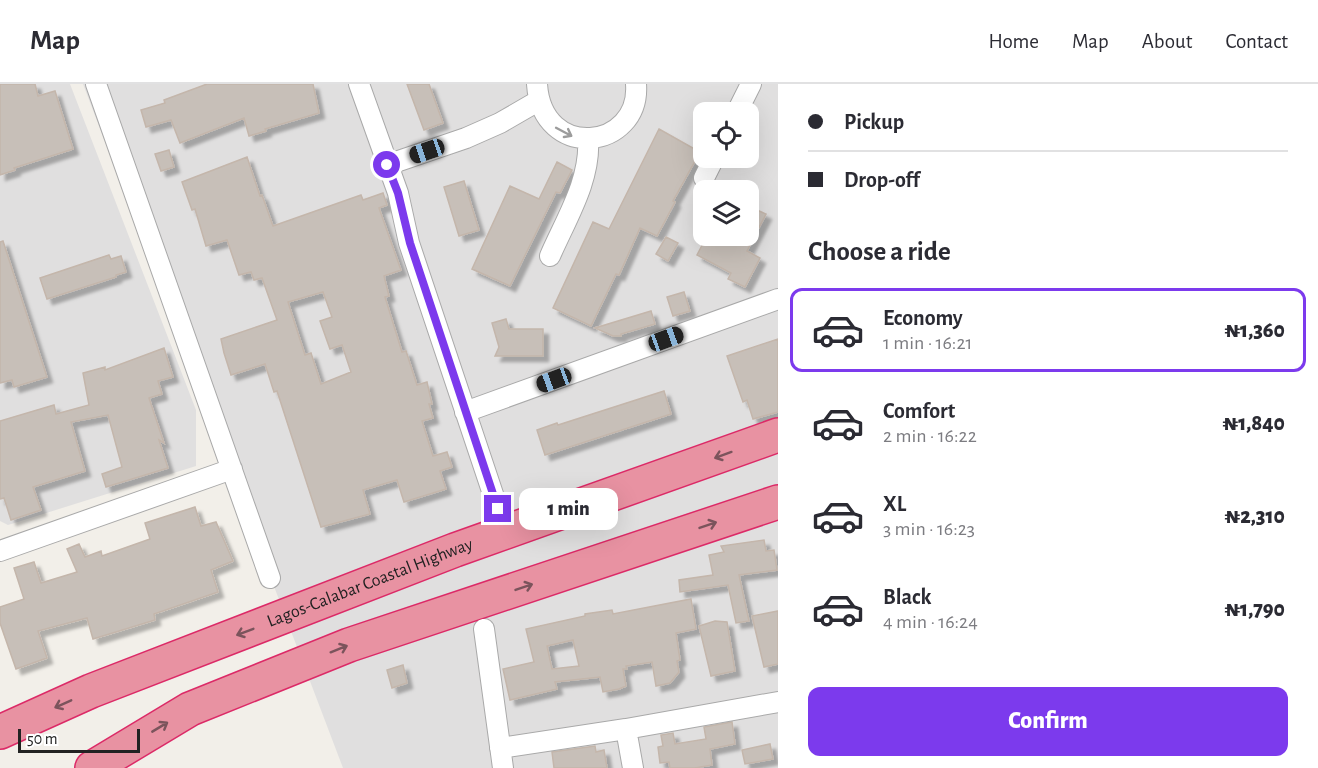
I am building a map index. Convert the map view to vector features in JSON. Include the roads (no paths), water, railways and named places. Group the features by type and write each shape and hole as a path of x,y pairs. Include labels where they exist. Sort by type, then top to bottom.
{"highway":[{"name":"Lagos-Calabar Coastal Highway","path":"0,732 91,691 454,550 778,435"},
{"path":"92,768 190,709 349,645 778,502"}],"street":[{"path":"96,84 270,578"},
{"path":"359,84 398,193 410,243 498,509"},
{"path":"387,165 500,123 538,92 545,116 557,129 570,136 588,139 605,136 620,127 632,110 637,94 636,84"},
{"path":"742,102 751,84"},
{"path":"550,256 583,180 589,153 588,139"},
{"path":"704,178 709,168"},
{"path":"465,412 778,299"},
{"path":"0,551 232,469"},
{"path":"484,629 501,758 626,729 778,702"},
{"path":"626,729 633,768"}]}
